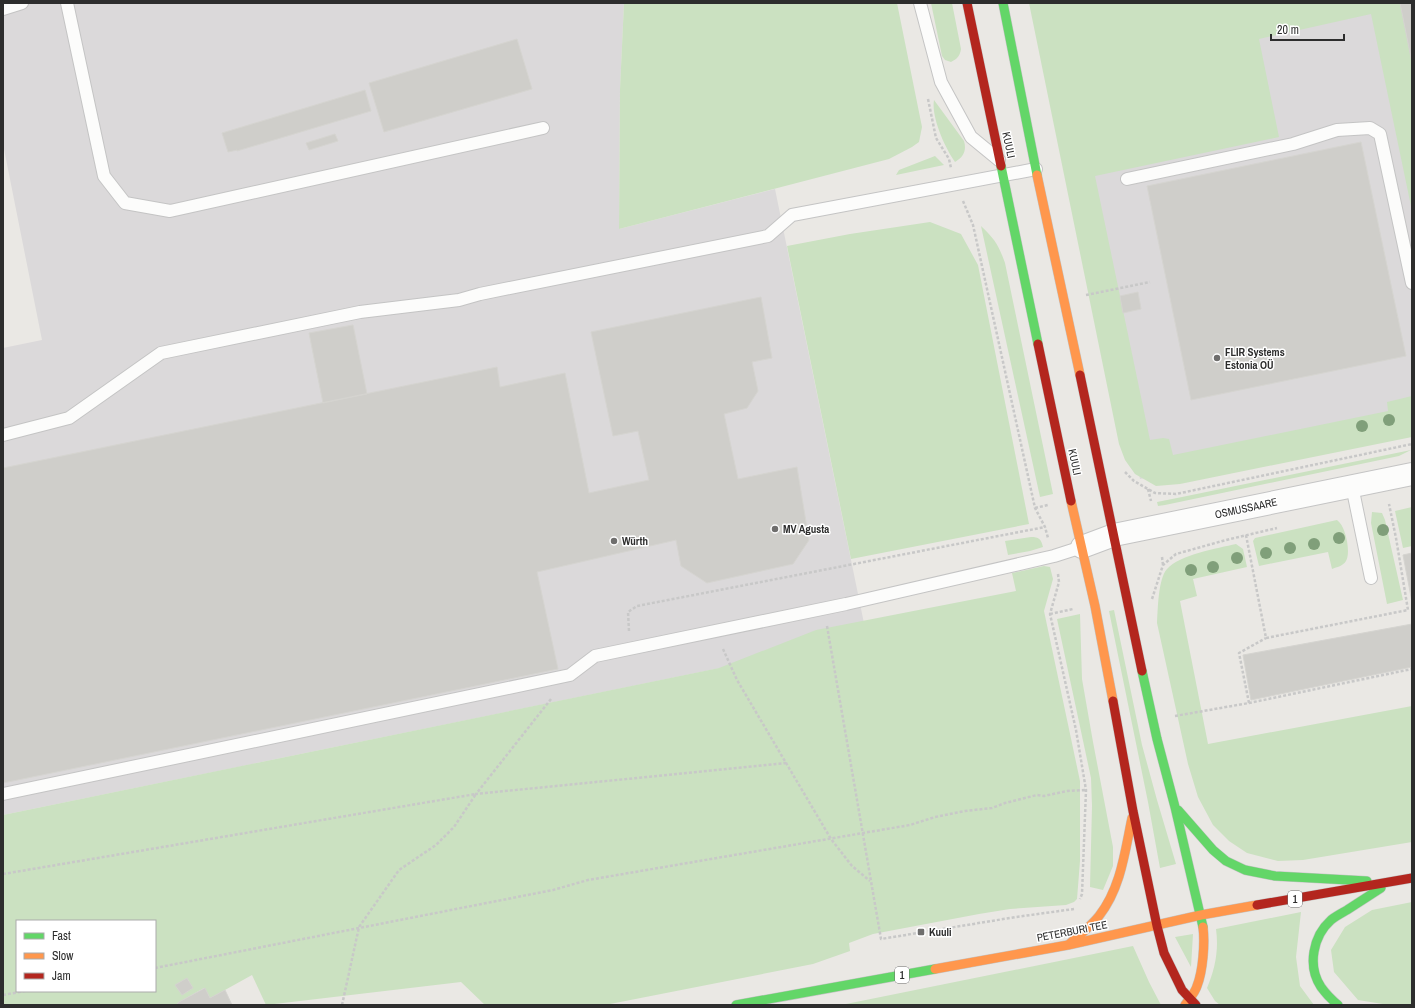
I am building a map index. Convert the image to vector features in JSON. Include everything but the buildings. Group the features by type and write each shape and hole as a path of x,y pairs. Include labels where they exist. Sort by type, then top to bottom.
{"main road":[{"name":"KUULI","path":"968,3 1095,606 1133,811 1157,926 1164,953 1190,1003"},
{"name":"KUULI","path":"1003,3 1036,169 1157,740 1176,807 1201,915 1204,934 1203,958 1197,987 1190,1003"},
{"path":"1176,807 1210,848 1238,869 1257,874 1281,877 1389,883"},
{"path":"1068,945 1094,921 1109,901 1119,877 1133,811"},
{"name":"PETERBURI TEE","path":"736,1005 1068,945 1201,915 1412,878"},
{"path":"1338,1005 1330,999 1316,980 1313,967 1313,951 1320,933 1332,919 1389,883"}],"street":[{"name":"OSMUSSAARE","path":"1082,547 1114,535 1412,474"}],"lane":[{"path":"3,9 22,3"},
{"path":"66,3 104,176 126,203 170,210 543,128"},
{"path":"920,3 941,82 971,137 1000,160"},
{"path":"1127,179 1293,144 1337,130 1370,128 1380,134 1412,283"},
{"path":"3,435 69,418 161,353 360,312 459,300 480,294 768,236 792,215 1036,169"},
{"path":"1352,486 1371,578"},
{"path":"3,794 570,675 595,656 846,604 1054,556 1082,547"}],"path":[{"path":"1083,296 1150,282"},
{"path":"1124,471 1134,481 1155,493 1176,494 1412,444"},
{"path":"1130,482 1134,481"},
{"path":"1148,489 1150,501"},
{"path":"1357,511 1397,503"},
{"path":"1249,703 1239,653 1266,638 1408,610 1389,504"},
{"path":"1163,565 1176,554 1282,526"},
{"path":"630,648 628,612 637,606 1044,527"},
{"path":"1246,535 1266,638"},
{"path":"1151,605 1163,565 1162,558"},
{"path":"1050,614 1079,608"},
{"path":"718,630 736,680 831,838 852,866 871,882"},
{"path":"1171,717 1249,703 1412,669"},
{"path":"342,1005 359,927 399,870 436,845 454,827 476,794 570,675"},
{"path":"3,874 476,794 786,763"},
{"path":"156,968 553,890 588,880 910,825 935,817 965,811 992,808 1037,795 1044,796 1067,791 1086,790"},
{"path":"3,995 20,992"}],"shaded area":[{"path":"3,3 624,3 620,89 619,229 775,189 867,638 3,815 3,348 42,340 3,144"},
{"path":"1043,3 1412,3 1412,423 1140,479"}],"green space":[{"path":"624,3 897,3 922,127 919,142 889,159 619,229 620,89"},
{"path":"931,3 952,3 961,49 958,57 951,62 945,60 942,56"},
{"path":"1029,3 1400,3 1412,63 1412,211 1371,14 1259,39 1279,137 1095,176 1150,440 1163,438 1169,439 1173,455 1388,411 1387,402 1412,396 1412,437 1180,484 1156,486 1135,474 1125,460 1119,444"},
{"path":"934,100 964,141 964,153 955,162 947,149 940,132 935,115"},
{"path":"935,156 944,165 896,175 899,170"},
{"path":"930,222 961,234 978,265 1029,524 851,559 787,246 850,234"},
{"path":"981,226 996,243 1005,263 1053,494 1040,497"},
{"path":"1411,450 1399,456 1165,505 1158,506 1157,502 1182,497"},
{"path":"1412,507 1412,546 1403,548 1395,511"},
{"path":"1372,512 1382,513 1385,520 1403,600 1387,604 1371,523"},
{"path":"1337,520 1343,528 1348,546 1346,561 1342,565 1332,569 1328,552 1259,566 1253,541 1255,538"},
{"path":"1036,537 1039,539 1043,547 1008,555 1005,541"},
{"path":"1236,544 1243,549 1247,567 1193,579 1197,596 1180,601 1208,744 1412,706 1412,842 1303,860 1278,861 1247,853 1229,841 1213,825 1198,797 1188,764 1157,623 1158,602 1164,574 1173,564 1189,556"},
{"path":"1044,566 1050,567 1053,579 1044,611 1080,781 1080,861 1077,899 1074,902 1066,905 1010,909 873,934 849,943 850,951 813,964 605,1005 485,1005 461,982 266,1005 252,975 210,998 204,988 176,1005 3,1005 3,815 719,668 816,630 1016,591 1012,573"},
{"path":"1114,610 1142,745 1176,864 1160,868 1109,611"},
{"path":"1080,614 1082,679 1113,847 1113,866 1103,890 1090,887 1092,806 1091,778 1057,619"},
{"path":"1412,902 1412,1005 1389,1005 1358,1000 1334,972 1331,950 1345,927 1372,910"},
{"path":"1301,912 1296,957 1300,986 1314,1005 1220,1005 1215,1001 1207,988 1216,959 1216,929"},
{"path":"1193,934 1191,967 1175,937"},
{"path":"1133,946 1161,1005 841,1005"}],"traffic: fast":[{"path":"1003,3 1037,175"},
{"path":"1001,166 1038,344"},
{"path":"1142,671 1203,927"},
{"path":"1178,810 1213,850 1226,861 1245,870 1275,876 1367,881"},
{"path":"1338,1005 1325,992 1317,979 1313,961 1316,943 1320,934 1331,920 1381,888"},
{"path":"736,1005 935,969"}],"traffic: slow":[{"path":"1037,175 1080,375"},
{"path":"1071,501 1095,606 1113,701"},
{"path":"1068,945 1096,920 1112,894 1121,869 1132,818"},
{"path":"935,969 1068,945 1201,915 1257,905"},
{"path":"1185,1005 1196,989 1201,973 1204,949 1203,927"}],"traffic: jam":[{"path":"967,3 1001,166"},
{"path":"1038,344 1071,501"},
{"path":"1080,375 1142,671"},
{"path":"1113,701 1133,811 1164,953 1182,990 1196,1005"},
{"path":"1257,905 1412,878"}],"place":[{"name":"FLIR Systems Estonia OÜ","path":"1217,358"},
{"name":"MV Agusta","path":"775,529"},
{"name":"Würth","path":"614,541"},
{"name":"Kuuli","path":"921,932"}]}
